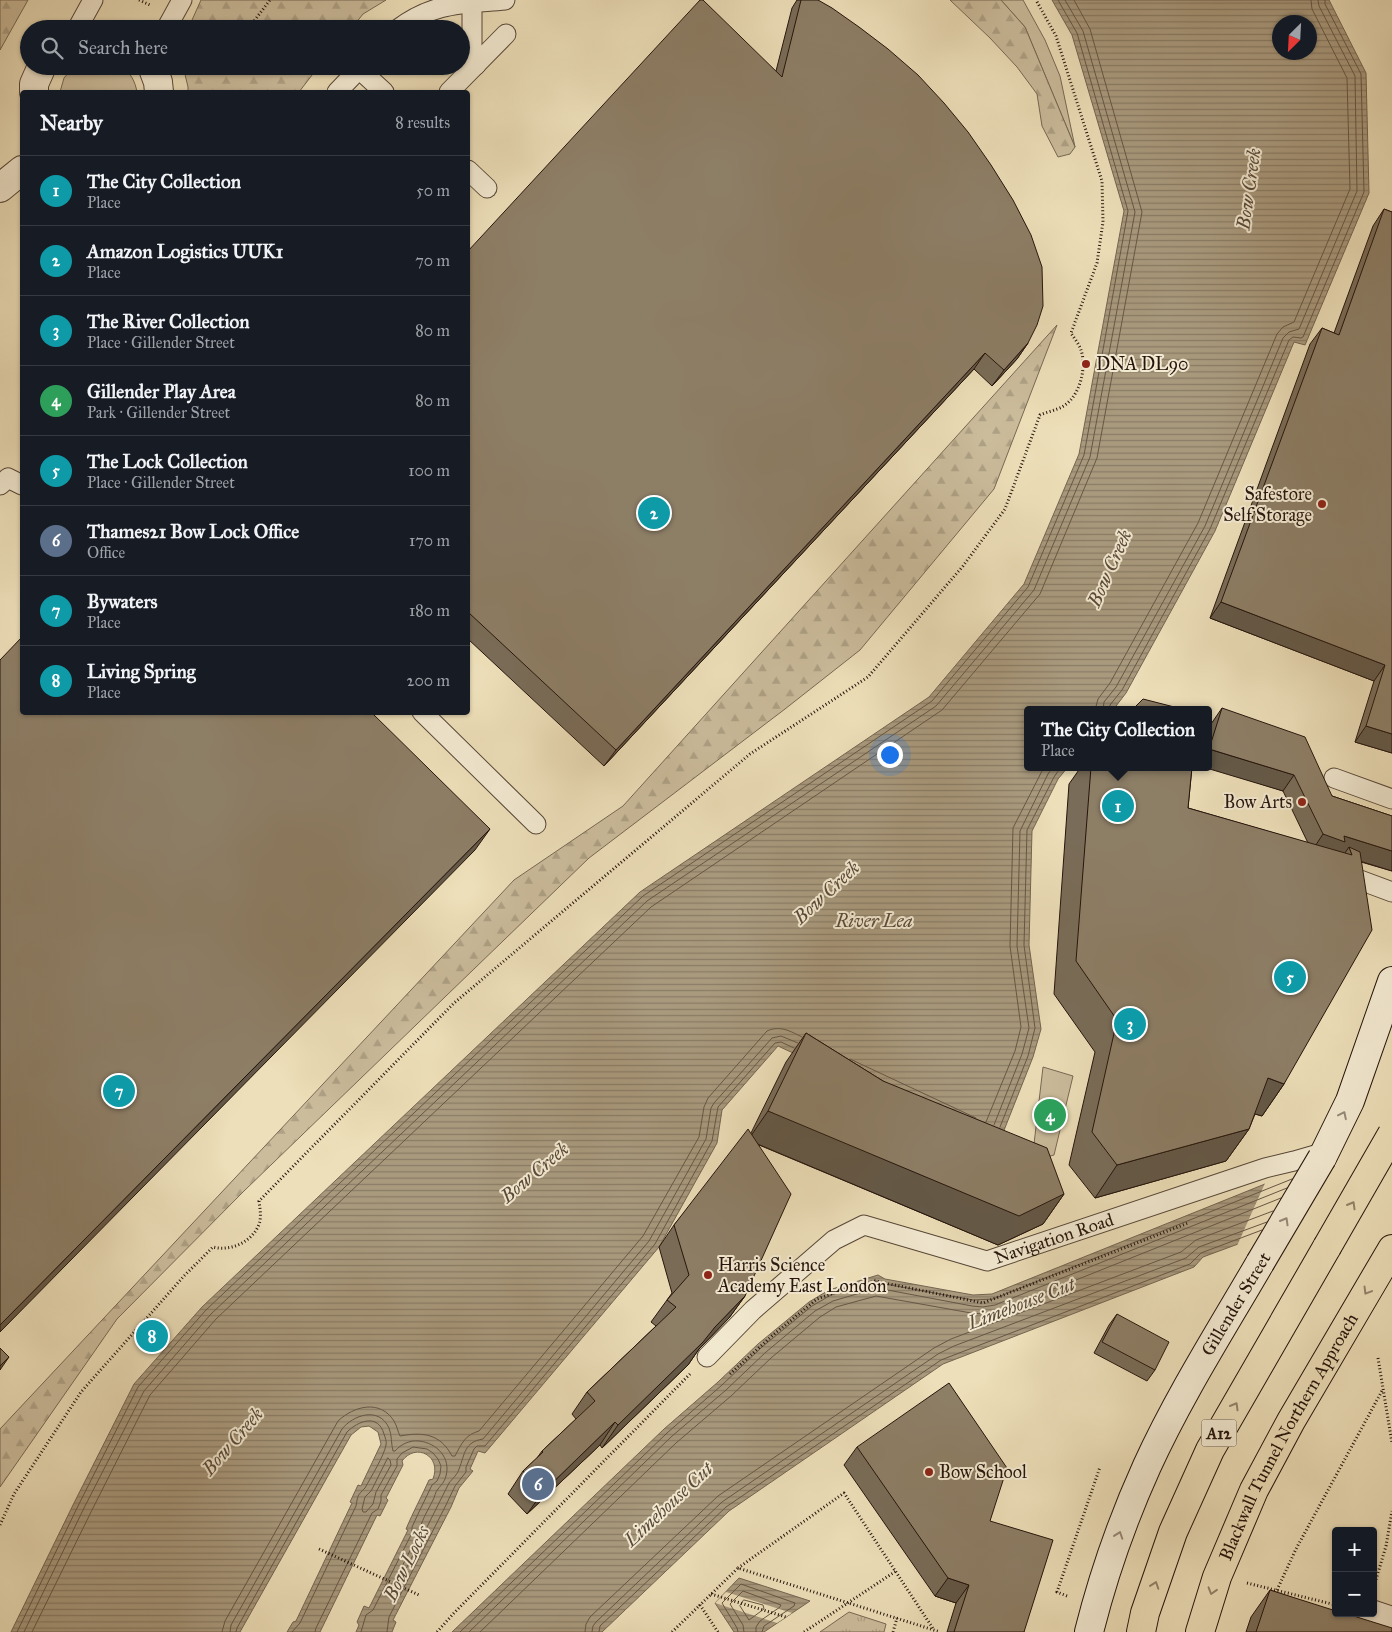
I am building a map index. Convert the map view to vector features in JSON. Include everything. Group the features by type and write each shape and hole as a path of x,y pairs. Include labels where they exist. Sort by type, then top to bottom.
{"highway":[{"name":"A12","path":"1141,1632 1145,1613 1173,1532 1210,1450 1392,1134"},
{"name":"Blackwall Tunnel Northern Approach","path":"1200,1632 1216,1577 1254,1490 1291,1421 1392,1250"}],"street":[{"path":"34,90 34,84 38,75"},
{"path":"155,75 159,90"},
{"path":"0,188 20,172"},
{"name":"Gillender Street","path":"1089,1632 1121,1531 1147,1467 1185,1391 1323,1155 1350,1101 1392,981"}],"lane":[{"path":"82,20 93,0"},
{"path":"171,20 182,0"},
{"path":"410,20 433,9 454,4 505,0"},
{"path":"472,3 472,46 476,65"},
{"path":"470,71 506,34"},
{"path":"339,90 354,75"},
{"path":"368,75 382,90"},
{"path":"451,90 466,75"},
{"path":"470,172 487,188"},
{"path":"0,485 8,478 20,484"},
{"path":"425,715 536,824"},
{"path":"1334,778 1392,798"},
{"path":"1320,866 1392,892"},
{"name":"Navigation Road","path":"707,1357 753,1310 834,1240 864,1225 987,1261 1265,1168 1323,1155"}],"path":[{"path":"255,20 270,0"},
{"path":"0,1525 14,1494 81,1392 189,1270 213,1247 223,1249 236,1247 256,1230 260,1222 259,1201 454,1003 750,754 868,677 964,566 1004,509 1040,415 1062,407 1068,402 1076,393 1082,376 1083,359 1080,348 1071,333 1097,263 1104,222 1102,181 1056,36 1036,0"},
{"path":"437,1632 707,1357"},
{"path":"1378,1358 1392,1443"},
{"path":"1277,1590 1296,1549 1383,1388"},
{"path":"672,1632 738,1568 844,1493 934,1630"},
{"path":"1377,1575 1386,1546 1392,1511"},
{"path":"319,1549 419,1595"},
{"path":"738,1568 940,1632"},
{"path":"804,1632 896,1571"},
{"path":"1216,1577 1332,1604"},
{"path":"711,1594 786,1618"},
{"path":"700,1605 718,1632"},
{"path":"893,1632 897,1618"}],"green space":[{"path":"0,0 28,0 0,50"},
{"path":"201,0 386,0 363,14 358,20 192,20"},
{"path":"950,0 1001,0 1025,27 1075,147 1070,154 1058,157 1042,126 1037,94 1017,67"},
{"path":"1001,0 1023,0 1045,40 1060,76 1075,147 1025,27"},
{"path":"66,75 130,75 136,90 61,90"},
{"path":"185,75 312,75 301,90 188,90"},
{"path":"1057,325 994,489 860,650 589,858 244,1191 117,1319 0,1487 0,1429 514,880 623,806"},
{"path":"1043,1067 1073,1076 1054,1155 1032,1161"},
{"path":"849,1612 886,1624 884,1632 820,1632"}],"water":[{"name":"River Lea","path":"1052,0 1329,0 1366,73 1369,193 1305,345 1294,342 1215,531 1126,693 1116,706 1024,706 1024,771 1065,771 1058,779 1032,831 1029,945 1041,1029 1033,1057 997,1148 778,1046 722,1110 717,1143 659,1247 485,1453 478,1451 470,1469 473,1471 459,1488 393,1620 396,1622 392,1632 356,1632 359,1625 357,1622 364,1606 369,1608 408,1530 406,1529 429,1480 433,1479 434,1464 431,1458 420,1452 408,1455 402,1461 403,1465 386,1498 388,1500 380,1516 377,1515 320,1632 287,1632 293,1622 296,1621 352,1503 350,1502 358,1485 361,1486 381,1444 378,1432 369,1426 361,1427 351,1435 240,1632 11,1632 134,1384 202,1307 640,892 929,697 1024,584 1079,454 1124,211 1072,35"},
{"name":"Limehouse Cut","path":"1392,1136 1392,1187 1203,1257 1194,1267 943,1364 729,1511 602,1632 452,1632 664,1429 758,1344 809,1302 829,1290 878,1275 885,1279 973,1295 992,1294 1265,1184"},
{"path":"739,1578 810,1601 764,1632 734,1632 715,1603"}],"pier":[{"path":"1392,1133 1392,1190 1236,1248 1266,1181"},
{"path":"726,1592 792,1613 777,1623 715,1603"}],"building":[{"path":"700,0 703,0 782,77 801,0 818,0 859,27 918,75 968,132 1013,200 1031,235 1042,267 1043,306 1037,325 1028,343 1004,370 985,353 616,750 470,614 470,249"},
{"name":"Safestore Self Storage","path":"1384,209 1392,212 1392,734 1366,726 1385,665 1221,602 1322,328 1339,335"},
{"path":"20,639 20,715 374,715 490,829 0,1325 0,660"},
{"path":"1143,699 1170,706 1136,706"},
{"path":"1222,708 1305,737 1332,796 1392,816 1392,851 1344,836 1345,842 1323,834 1294,775 1212,750 1212,740"},
{"path":"1091,771 1192,771 1188,808 1352,855 1349,847 1360,852 1372,930 1284,1084 1268,1078 1249,1129 1117,1165 1092,1132 1117,1020 1076,961"},
{"path":"806,1033 883,1081 1047,1148 1064,1194 1019,1216 768,1111"},
{"path":"748,1129 791,1194 745,1296 703,1342 618,1425 615,1422 543,1492 523,1471 595,1401 587,1392 676,1307 667,1300 689,1275 674,1225"},
{"path":"1117,1314 1169,1342 1155,1370 1102,1342"},
{"path":"0,1348 9,1357 0,1366"},
{"path":"949,1383 1007,1468 990,1521 1053,1540 1024,1632 954,1632 969,1585 948,1578 857,1447"},
{"path":"1270,1590 1332,1610 1332,1617 1357,1617 1392,1628 1392,1632 1256,1632"}],"place":[{"name":"DNA DL90","path":"1086,364"},
{"name":"Safestore Self Storage","path":"1322,504"},
{"name":"Amazon Logistics UUK1","path":"654,513"},
{"name":"Bow Arts","path":"1302,802"},
{"name":"The City Collection","path":"1118,806"},
{"name":"The Lock Collection","path":"1290,977"},
{"name":"The River Collection","path":"1130,1024"},
{"name":"Bywaters","path":"119,1091"},
{"name":"Gillender Play Area","path":"1050,1115"},
{"name":"Harris Science Academy East London","path":"708,1275"},
{"name":"Living Spring","path":"152,1336"},
{"name":"Bow School","path":"929,1472"},
{"name":"Thames21 Bow Lock Office","path":"538,1484"}],"water label":[{"name":"Bow Creek","path":"1248,189"},
{"name":"Bow Creek","path":"1109,568"},
{"name":"Bow Creek","path":"826,892"},
{"name":"Bow Creek","path":"534,1172"},
{"name":"Bow Creek","path":"232,1441"},
{"name":"Bow Locks","path":"406,1563"}]}
